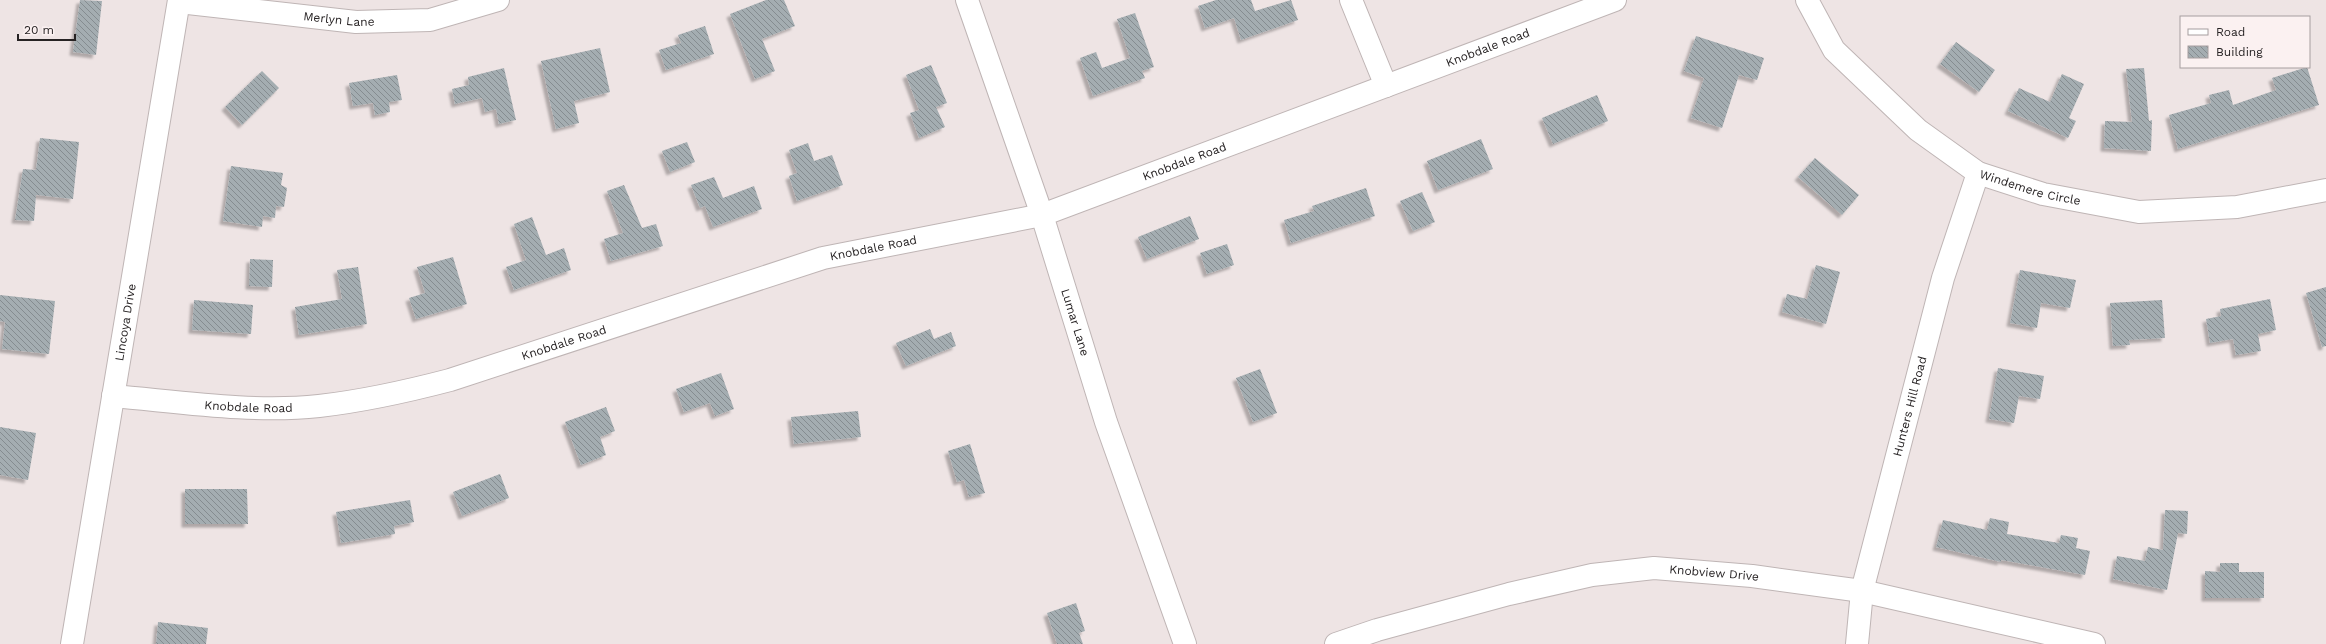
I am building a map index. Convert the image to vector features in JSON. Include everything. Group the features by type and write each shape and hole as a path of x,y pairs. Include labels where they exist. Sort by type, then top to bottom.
{"street":[{"name":"Merlyn Lane","path":"179,1 356,22 430,20 498,0"},
{"name":"Lumar Lane","path":"967,0 1042,216 1106,422 1185,644"},
{"path":"1352,0 1386,86"},
{"name":"Knobdale Road","path":"113,396 247,407 311,406 416,389 823,258 1042,216 1615,0"},
{"name":"Windemere Circle","path":"1807,0 1834,50 1918,130 1978,173 2043,194 2139,212 2237,207 2326,190"},
{"name":"Lincoya Drive","path":"72,644 179,1"},
{"name":"Hunters Hill Road","path":"1857,644 1862,591 1943,278 1978,173"},
{"name":"Knobview Drive","path":"1336,644 1377,630 1509,594 1592,575 1654,568 1752,576 1862,591 2094,644"}],"building":[{"path":"80,0 102,1 96,55 73,52"},
{"path":"766,0 784,0 795,26 762,39 775,71 755,79 730,14"},
{"path":"1216,0 1251,0 1255,11 1291,0 1298,20 1241,40 1234,18 1205,28 1198,6"},
{"path":"1135,13 1154,67 1142,71 1145,78 1093,96 1080,58 1096,52 1102,68 1130,58 1117,19"},
{"path":"705,26 714,54 666,70 659,50 681,43 678,35"},
{"path":"1696,36 1764,58 1757,80 1739,75 1722,128 1691,118 1704,78 1684,71"},
{"path":"1956,42 1995,70 1979,92 1940,64"},
{"path":"600,48 610,92 574,101 579,123 556,129 541,61"},
{"path":"931,65 947,103 936,107 945,127 919,138 910,113 919,110 906,75"},
{"path":"504,68 516,120 499,124 496,109 485,112 482,98 455,104 452,89 469,85 468,77"},
{"path":"2144,68 2149,121 2152,120 2151,151 2104,148 2105,121 2132,122 2126,69"},
{"path":"2307,68 2319,105 2178,149 2169,115 2211,103 2209,95 2229,90 2233,105 2276,90 2272,78"},
{"path":"262,71 279,88 242,125 225,107"},
{"path":"2062,74 2084,84 2069,118 2076,121 2068,138 2008,111 2019,88 2050,102"},
{"path":"397,75 402,100 389,102 390,112 375,115 373,103 353,106 349,83"},
{"path":"1597,95 1608,121 1553,144 1542,118"},
{"path":"40,138 79,142 73,199 36,195 34,221 15,220 23,169 36,170"},
{"path":"1481,139 1493,169 1438,190 1427,161"},
{"path":"687,142 695,162 670,172 662,151"},
{"path":"808,143 814,161 832,155 843,185 797,201 789,176 797,173 789,150"},
{"path":"1815,158 1859,195 1842,215 1798,177"},
{"path":"231,166 283,173 281,185 287,188 284,207 276,206 275,218 263,216 262,227 223,221"},
{"path":"714,177 723,198 754,186 762,209 713,227 705,206 700,208 691,185"},
{"path":"624,185 642,228 656,224 663,246 611,261 604,239 623,233 607,191"},
{"path":"1366,188 1375,216 1291,243 1284,220 1314,211 1312,206"},
{"path":"1422,192 1435,222 1413,231 1400,201"},
{"path":"1190,216 1199,239 1147,259 1138,237"},
{"path":"532,217 546,255 564,248 571,270 514,290 506,267 526,260 514,224"},
{"path":"1227,244 1234,265 1207,274 1200,253"},
{"path":"453,257 467,304 416,319 409,298 425,293 417,267"},
{"path":"250,259 273,260 272,287 249,286"},
{"path":"1816,265 1840,272 1826,324 1782,312 1787,294 1807,299"},
{"path":"358,267 367,324 299,335 295,307 342,299 337,270"},
{"path":"2020,270 2076,280 2070,308 2041,303 2037,328 2010,323"},
{"path":"2326,287 2326,346 2322,347 2306,293"},
{"path":"0,295 55,301 49,354 2,349 5,322 0,321"},
{"path":"2270,299 2276,330 2258,334 2261,351 2236,355 2233,339 2210,343 2206,319 2221,316 2220,309"},
{"path":"194,300 253,305 251,334 192,330"},
{"path":"2162,300 2165,338 2129,340 2130,345 2113,346 2110,303"},
{"path":"930,329 934,339 951,332 956,346 906,366 896,343"},
{"path":"1998,368 2044,376 2040,399 2019,396 2014,423 1989,419"},
{"path":"1260,369 1277,413 1253,422 1236,378"},
{"path":"721,373 734,409 715,416 710,403 684,412 676,389"},
{"path":"606,407 615,431 600,437 606,455 581,465 565,422"},
{"path":"858,411 861,437 794,444 791,417"},
{"path":"0,427 36,433 28,480 0,475"},
{"path":"970,444 985,493 969,497 964,480 957,482 948,451"},
{"path":"500,474 509,498 462,516 453,492"},
{"path":"185,489 247,489 248,524 185,524"},
{"path":"410,500 414,522 394,526 395,534 341,543 336,512"},
{"path":"2165,510 2188,511 2187,534 2178,533 2167,590 2113,579 2117,556 2145,561 2148,547 2163,550"},
{"path":"1990,518 2009,522 2007,534 2059,543 2061,535 2078,538 2076,548 2090,551 2085,575 2001,560 2001,562 1936,547 1943,520 1987,530"},
{"path":"2220,563 2239,563 2239,572 2264,572 2264,598 2205,598 2205,571 2220,572"},
{"path":"1076,603 1085,631 1079,633 1083,644 1057,644 1047,613"},
{"path":"158,622 208,628 206,644 156,644"}]}
